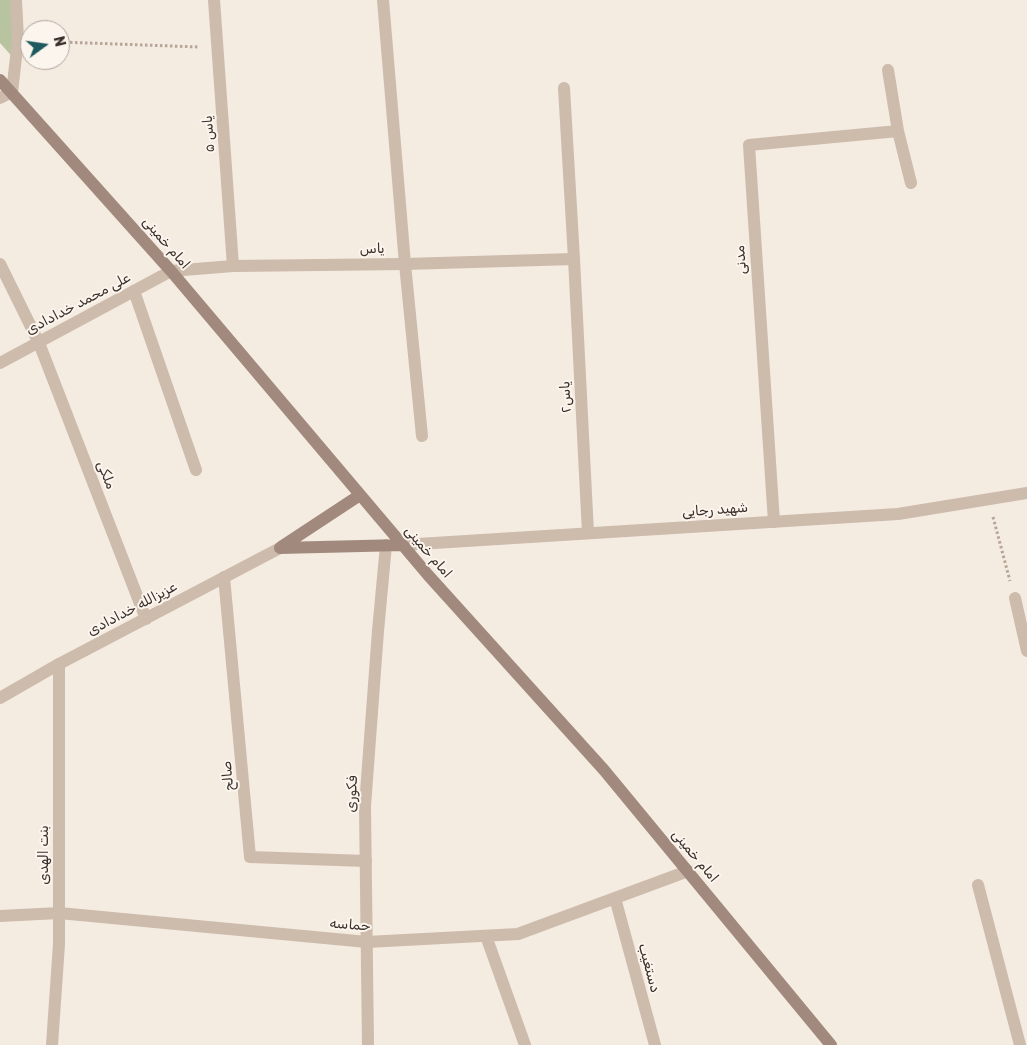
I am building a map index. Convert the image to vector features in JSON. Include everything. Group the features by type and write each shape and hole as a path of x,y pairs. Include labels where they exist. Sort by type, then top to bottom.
{"main road":[{"name":"امام خمینی","path":"0,80 171,271 428,575 604,770 831,1045"},
{"path":"280,548 360,495"},
{"path":"280,548 402,545"}],"street":[{"path":"0,98 12,92 18,40 16,0"},
{"name":"یاس ۵","path":"214,0 233,266"},
{"path":"383,0 405,264 422,436"},
{"path":"888,70 898,131 911,183"},
{"name":"یاس۲","path":"564,88 588,533"},
{"name":"مدنی","path":"774,522 748,145 898,131"},
{"name":"یاس","path":"171,271 233,266 405,264 574,259"},
{"name":"ملکی","path":"0,264 39,342 146,619"},
{"name":"علی محمد خدادادی","path":"0,363 171,271"},
{"path":"134,291 196,470"},
{"name":"شهید رجایی","path":"402,545 898,514 1027,493"},
{"name":"فکوری","path":"368,1045 366,806 386,545"},
{"name":"عزیزالله خدادادی","path":"0,698 59,664 280,548"},
{"name":"صالح","path":"224,577 250,857 366,861"},
{"path":"1015,598 1027,651"},
{"name":"بنت الهدی","path":"52,1045 59,944 59,664"},
{"name":"حماسه","path":"0,916 59,913 367,942 518,934 688,871"},
{"path":"978,885 1020,1045"},
{"name":"دستغیب","path":"615,898 655,1045"},
{"path":"486,936 525,1045"}],"path":[{"path":"70,42 218,48"},
{"path":"988,499 1015,598"}],"green space":[{"path":"0,0 14,0 17,62 0,43"}]}
